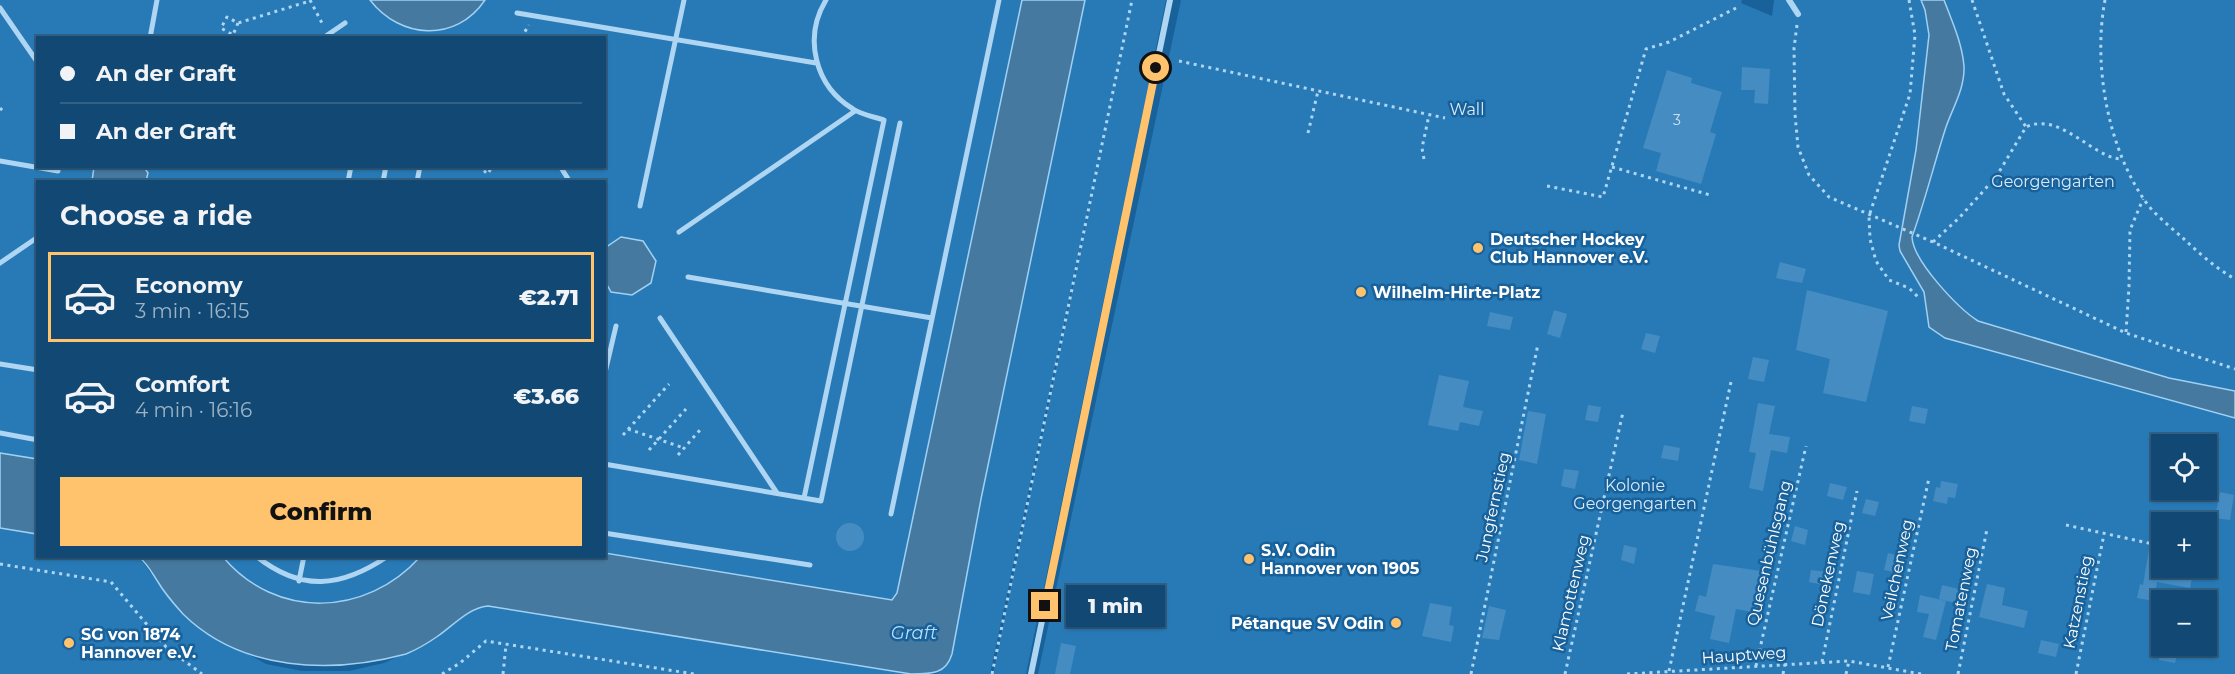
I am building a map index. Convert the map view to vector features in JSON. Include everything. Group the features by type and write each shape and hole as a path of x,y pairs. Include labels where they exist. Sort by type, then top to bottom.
{"street":[{"path":"150,36 157,0"},
{"path":"640,206 684,0"},
{"path":"804,498 884,120 855,111 836,96 824,80 816,63 814,30 820,9 826,0"},
{"path":"891,514 999,0"},
{"path":"1031,674 1170,0"},
{"path":"1789,0 1798,14"},
{"path":"0,8 36,60"},
{"path":"517,13 816,63"},
{"path":"326,36 345,23"},
{"path":"679,232 855,111"},
{"path":"606,464 821,501 900,123"},
{"path":"0,161 36,167"},
{"path":"41,168 58,171"},
{"path":"0,263 36,238"},
{"path":"688,277 932,318"},
{"path":"660,318 777,494"},
{"path":"606,368 616,326"},
{"path":"0,364 36,370"},
{"path":"0,434 36,440"},
{"path":"606,533 810,565"},
{"path":"258,558 270,568 299,581 326,582 346,578 385,558"},
{"path":"299,581 304,558"}],"path":[{"path":"238,23 227,16 221,28 233,34 238,23 310,0 326,36"},
{"path":"992,674 1132,0"},
{"path":"1909,0 1916,35 1910,94 1869,216 1870,239 1876,261 1889,280 1909,288 1918,297"},
{"path":"1972,0 2004,93 2026,128"},
{"path":"2105,0 2101,34 2103,81 2121,159 2144,199 2192,246 2235,279"},
{"path":"1547,186 1603,197 1646,49 1670,42 1736,8"},
{"path":"1798,14 1794,59 1798,147 1809,175 1829,197 1933,242 2126,333 2235,369"},
{"path":"1179,61 1445,118"},
{"path":"1308,133 1318,91"},
{"path":"0,108 4,111"},
{"path":"1424,159 1422,148 1429,115"},
{"path":"1933,242 1959,218 1996,177 2026,128 2033,124 2062,129 2112,158 2121,159"},
{"path":"1612,167 1710,195"},
{"path":"480,168 488,174 491,168"},
{"path":"2126,333 2130,230 2144,199"},
{"name":"Jungfernstieg","path":"1471,674 1538,344"},
{"path":"1669,671 1731,382"},
{"path":"623,435 669,384"},
{"path":"649,450 686,409"},
{"name":"Klamottenweg","path":"1565,674 1623,412"},
{"path":"628,429 684,448"},
{"path":"678,454 700,430"},
{"name":"Quesenbühlsgang","path":"1756,666 1806,446"},
{"name":"Veilchenweg","path":"1888,667 1929,478"},
{"name":"Dönekenweg","path":"1822,662 1857,491"},
{"path":"2066,525 2151,544"},
{"name":"Tomatenweg","path":"1958,674 1987,529"},
{"name":"Katzenstieg","path":"2076,674 2104,534"},
{"path":"0,564 111,582 166,647 202,674"},
{"path":"442,674 460,663 486,641 694,674"},
{"path":"503,674 506,645"},
{"path":"1846,674 1849,660"},
{"name":"Hauptweg","path":"1627,674 1849,660 1920,674"},
{"path":"1783,674 1785,664"}],"green space":[{"path":"0,0 1022,0 896,596 892,600 606,553 606,180 36,180 36,459 0,453"},
{"path":"1085,0 1166,0 1026,674 993,674 1107,121 990,674 937,674 950,661 952,654 981,499"},
{"path":"1181,0 1742,0 1741,3 1772,16 1774,0 2235,0 2235,674 1038,674"},
{"path":"0,528 36,534 36,558 140,558 169,598 194,624 266,664 302,671 349,671 384,663 427,643 471,611 488,606 911,674 0,674"},
{"path":"224,558 419,558 398,577 374,591 348,600 321,603 294,601 269,592 244,578"}],"water":[{"path":"370,0 485,0 473,14 459,24 428,31 397,22 382,13"},
{"name":"Graft","path":"1022,0 1085,0 981,499 952,654 946,666 937,672 911,674 488,606 468,613 434,639 406,654 348,664 289,663 232,648 206,633 183,614 140,558 224,558 244,578 269,592 294,601 321,603 348,600 374,591 398,577 419,558 606,558 606,553 892,600 897,593"},
{"path":"1921,0 1944,0 1959,41 1964,66 1961,90 1946,127 1912,237 1914,247 1928,271 1959,306 1978,321 2169,378 2235,391 2235,418 1945,338 1929,327 1924,292 1900,251 1899,245 1916,150 1929,35"},
{"path":"94,168 145,168 148,173 146,180 92,180"},
{"path":"621,237 643,241 656,261 651,283 632,295 611,292 606,283 606,247"},
{"path":"0,453 36,459 36,534 0,528"}],"building":[{"path":"1742,67 1770,69 1768,104 1754,103 1755,90 1741,90"},
{"path":"1667,70 1692,78 1691,83 1722,92 1710,132 1716,134 1701,184 1656,171 1661,153 1643,148"},
{"path":"1780,262 1806,269 1802,283 1776,278"},
{"path":"1807,290 1888,311 1866,402 1823,393 1830,359 1796,350"},
{"path":"1554,310 1567,314 1560,338 1547,334"},
{"path":"1490,312 1513,317 1510,330 1487,326"},
{"path":"1646,333 1660,336 1655,353 1641,349"},
{"path":"1753,357 1769,360 1764,382 1748,379"},
{"path":"1439,375 1469,381 1463,407 1483,411 1479,426 1460,422 1458,431 1428,425"},
{"path":"1758,403 1775,406 1769,434 1790,437 1787,453 1771,450 1763,491 1749,488 1756,453 1749,452"},
{"path":"1588,405 1601,407 1598,422 1585,420"},
{"path":"1912,406 1928,409 1925,424 1909,421"},
{"path":"1528,411 1546,414 1537,464 1519,460"},
{"path":"1664,445 1680,448 1678,461 1661,458"},
{"path":"1564,469 1579,471 1575,489 1561,486"},
{"path":"1941,481 1958,484 1955,498 1948,497 1947,504 1933,501 1936,487 1940,488"},
{"path":"1830,483 1847,487 1843,500 1827,496"},
{"path":"2220,492 2234,495 2230,520 2217,518"},
{"path":"1866,499 1879,502 1875,516 1862,513"},
{"path":"850,523 860,527 864,537 860,547 850,551 840,547 836,537 840,527"},
{"path":"1795,526 1808,530 1805,545 1791,541"},
{"path":"1624,545 1637,548 1634,564 1621,560"},
{"path":"2149,549 2151,549 2151,578 2192,578 2190,588 2157,582 2156,590 2151,590 2151,600 2137,598 2140,584 2143,585"},
{"path":"1888,553 1902,557 1899,573 1884,570"},
{"path":"1713,564 1768,572 1764,599 1760,599 1757,613 1736,609 1729,643 1710,639 1715,616 1695,611 1699,595 1706,597"},
{"path":"1811,570 1827,572 1824,585 1809,582"},
{"path":"1857,571 1874,574 1870,595 1853,592"},
{"path":"1987,584 2005,588 2002,605 2028,611 2024,628 1979,617"},
{"path":"1942,585 1959,589 1955,603 1939,599"},
{"path":"1920,595 1946,601 1936,640 1923,637 1929,614 1917,612"},
{"path":"1430,603 1452,607 1449,625 1454,626 1451,642 1422,636"},
{"path":"1489,606 1506,610 1499,640 1482,638"},
{"path":"2041,640 2059,644 2056,657 2038,653"},
{"path":"1061,643 1076,646 1070,674 1055,674"},
{"path":"2160,656 2177,656 2175,663 2159,660"}],"place":[{"name":"Deutscher Hockey Club Hannover e.V.","path":"1478,248"},
{"name":"Wilhelm-Hirte-Platz","path":"1361,292"},
{"name":"S.V. Odin Hannover von 1905","path":"1249,559"},
{"name":"Pétanque SV Odin","path":"1396,623"},
{"name":"SG von 1874 Hannover e.V.","path":"69,643"}],"route":[{"path":"1045,606 1156,68"}],"park label":[{"name":"Wall","path":"1467,109"},
{"name":"Georgengarten","path":"2053,181"},
{"name":"Kolonie Georgengarten","path":"1635,494"}]}
